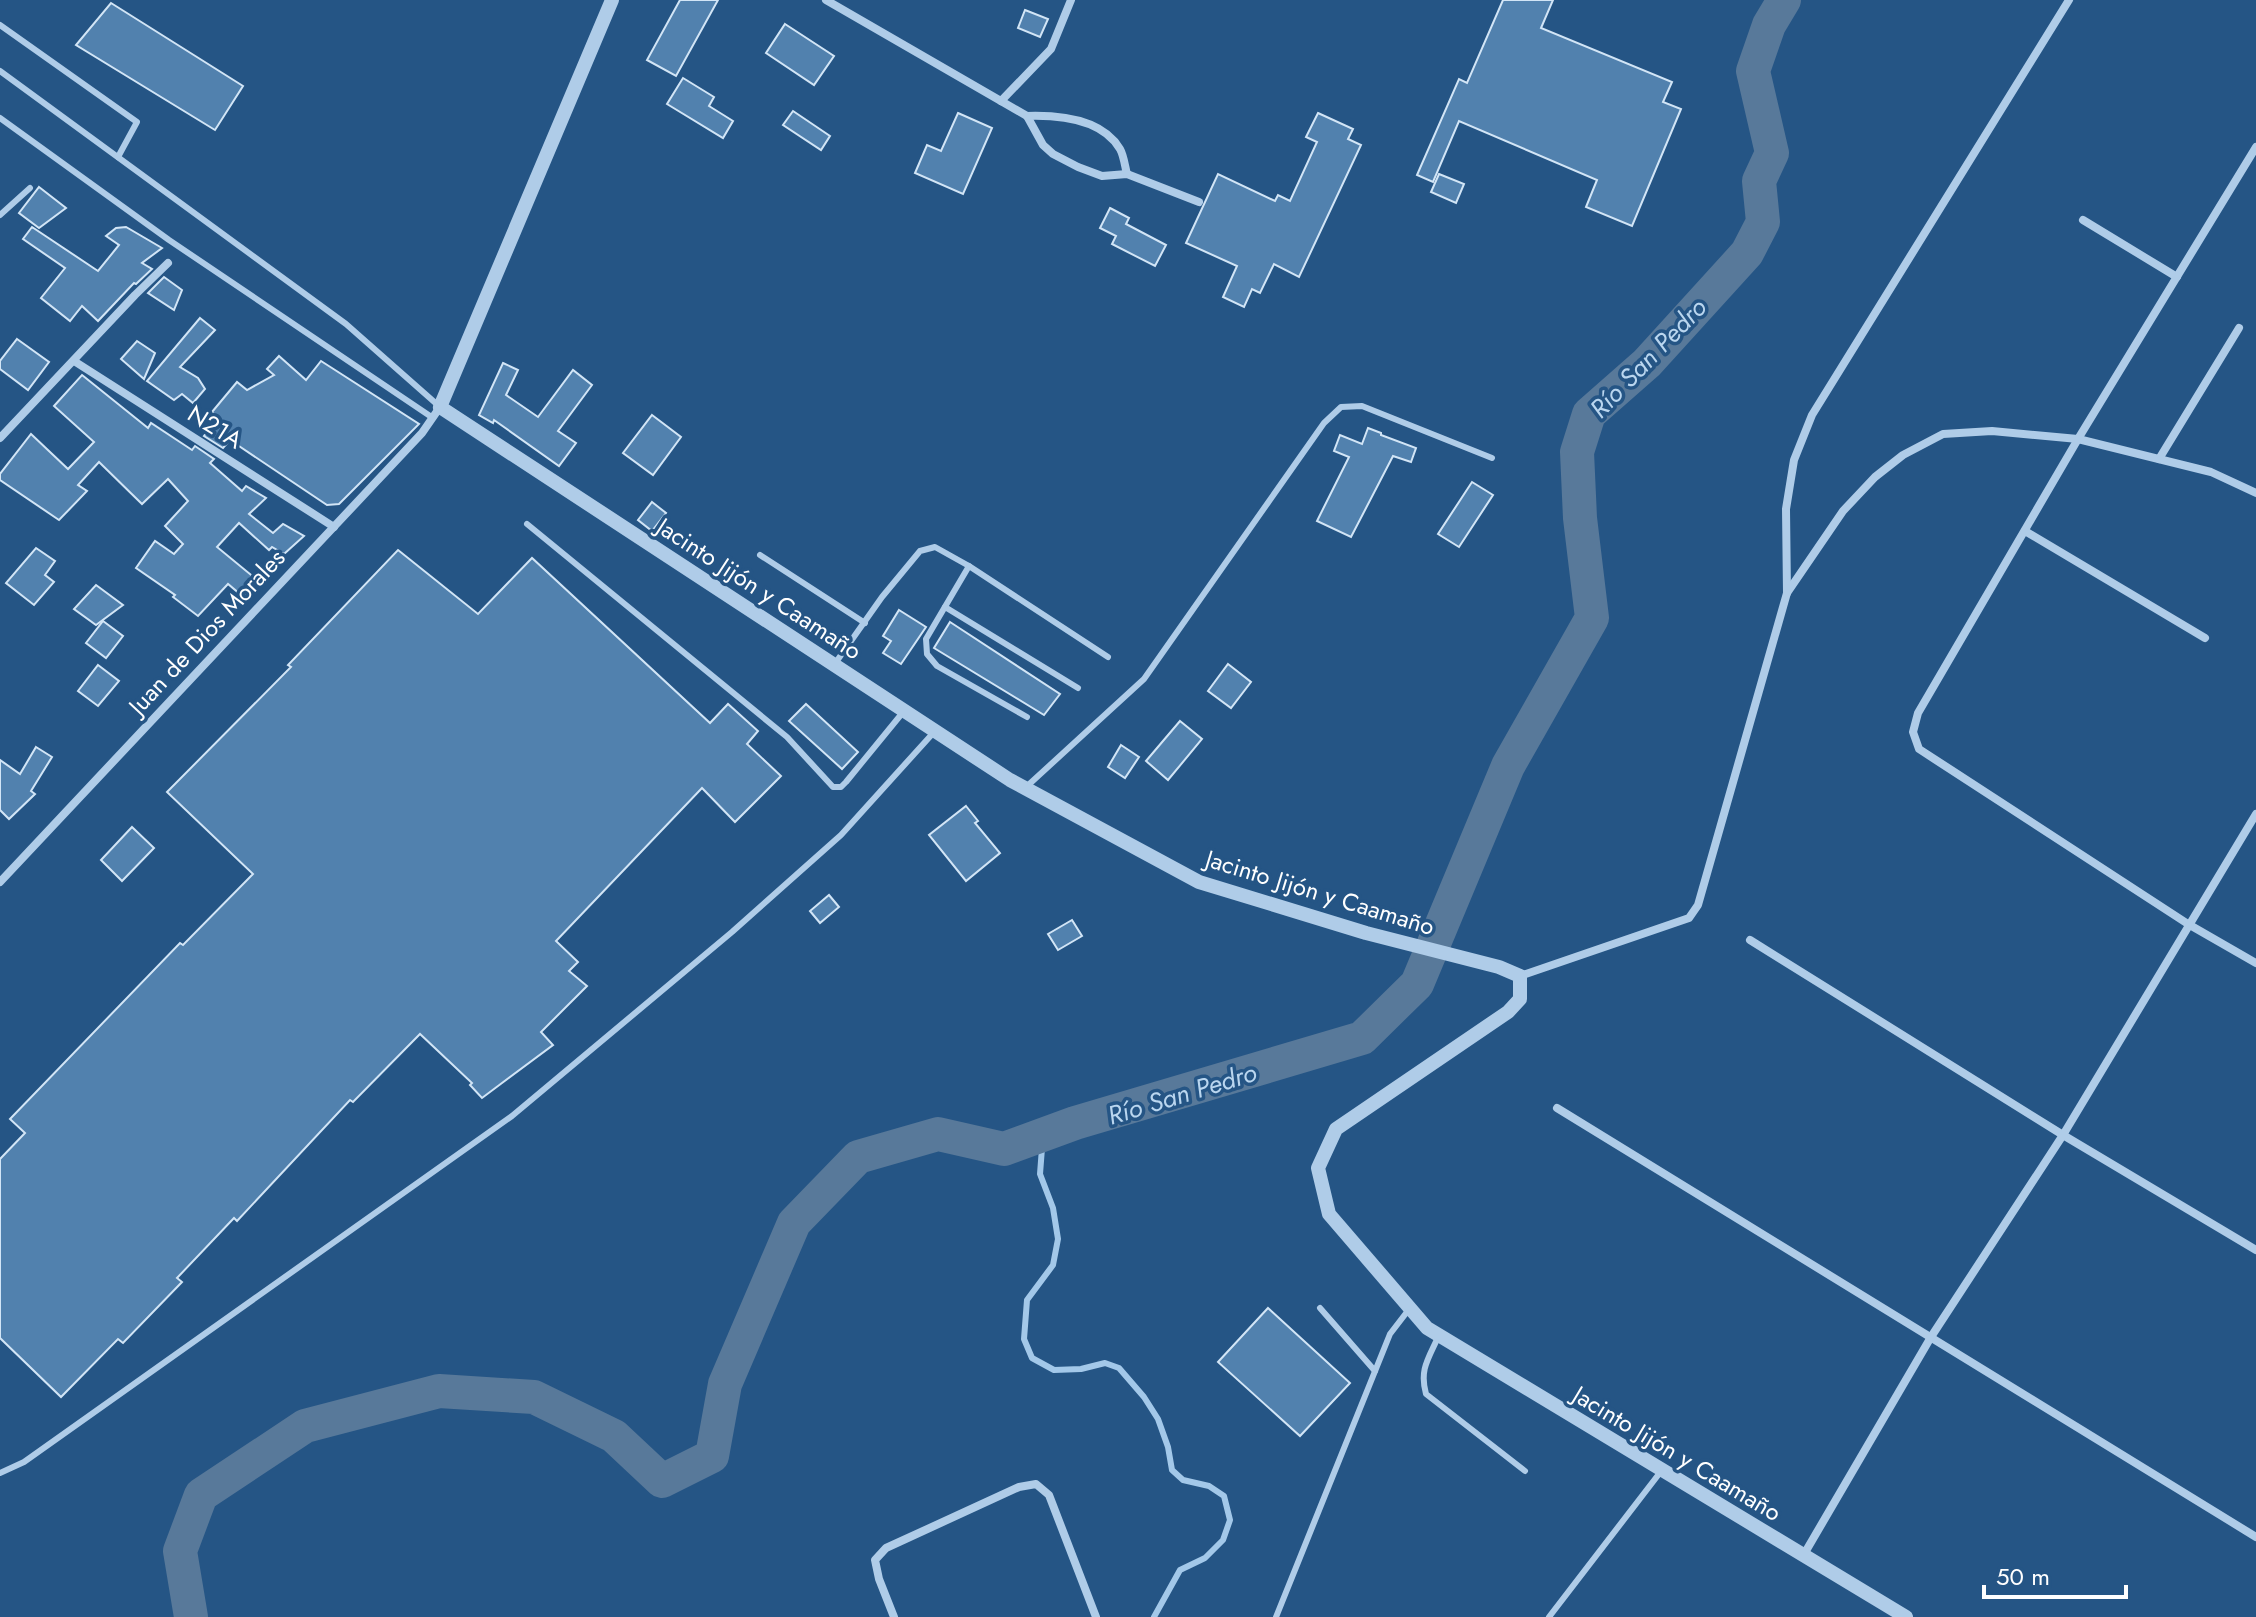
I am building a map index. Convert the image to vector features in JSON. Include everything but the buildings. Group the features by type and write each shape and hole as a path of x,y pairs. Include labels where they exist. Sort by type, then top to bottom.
{"street":[{"path":"436,413 612,0"},
{"path":"826,0 1027,116 1050,115 1081,121 1103,132 1121,150 1127,174"},
{"path":"1001,101 1051,49 1071,0"},
{"path":"1520,976 1689,918 1698,905 1787,593 1786,509 1794,460 1812,415 2069,0"},
{"path":"1027,116 1037,136 1053,154 1078,167 1102,176 1127,174 1199,202"},
{"path":"2256,147 2078,439 1918,713 1913,732 1919,749 2188,924 2256,963"},
{"path":"2247,162 2256,169"},
{"path":"2083,220 2177,277"},
{"path":"0,438 168,263"},
{"path":"2159,459 2239,328"},
{"name":"N21A","path":"74,361 334,527"},
{"name":"Juan de Dios Morales","path":"0,882 422,433 436,413"},
{"name":"Jacinto Jijón y Caamaño","path":"436,413 1025,788 1199,882 1366,933 1499,967 1520,976 1520,999 1508,1012 1336,1129 1318,1168 1329,1214 1427,1328 1906,1617"},
{"path":"1787,593 1843,511 1875,477 1903,455 1943,434 1992,431 2078,439 2211,472 2256,493"},
{"path":"2025,531 2205,638"},
{"path":"1803,1556 1931,1337 2063,1135 2256,814"},
{"path":"1750,940 2063,1135 2256,1250"},
{"path":"1557,1108 2256,1537"},
{"path":"894,1617 875,1560 886,1548 1019,1487 1036,1484 1049,1495 1096,1617"}],"lane":[{"path":"0,25 137,122 118,157"},
{"path":"0,71 346,324 436,413"},
{"path":"0,118 169,240 436,413"},
{"path":"0,215 30,188"},
{"path":"1025,788 1144,679 1324,423 1341,407 1362,406 1492,458"},
{"path":"527,524 787,737 833,787 841,787 846,782 904,711"},
{"path":"834,665 882,597 920,551 935,547 1108,657"},
{"path":"760,555 865,623"},
{"path":"969,566 926,639 927,654 937,666 1027,717"},
{"path":"945,607 1078,688"},
{"path":"0,1473 37,1453 512,1116 732,932 841,835 935,731"},
{"path":"1320,1308 1375,1371"},
{"path":"1276,1617 1390,1334 1410,1308"},
{"path":"1439,1335 1424,1368 1426,1394 1525,1471"},
{"path":"1549,1617 1662,1470"}],"waterway":[{"name":"Río San Pedro","path":"191,1617 180,1551 201,1495 305,1426 439,1391 534,1397 614,1436 662,1481 712,1456 725,1384 794,1223 858,1157 938,1134 1004,1149 1075,1123 1362,1038 1417,984 1508,766 1592,618 1580,518 1577,452 1589,414 1647,363 1747,253 1763,222 1759,181 1772,153 1753,71 1769,25 1784,0"},
{"path":"1043,1135 1040,1174 1053,1208 1058,1239 1053,1265 1027,1300 1024,1339 1032,1358 1054,1370 1081,1369 1105,1363 1119,1368 1158,1419 1172,1470 1183,1480 1209,1486 1224,1496 1230,1520 1223,1540 1205,1558 1180,1570 1154,1617"}]}
